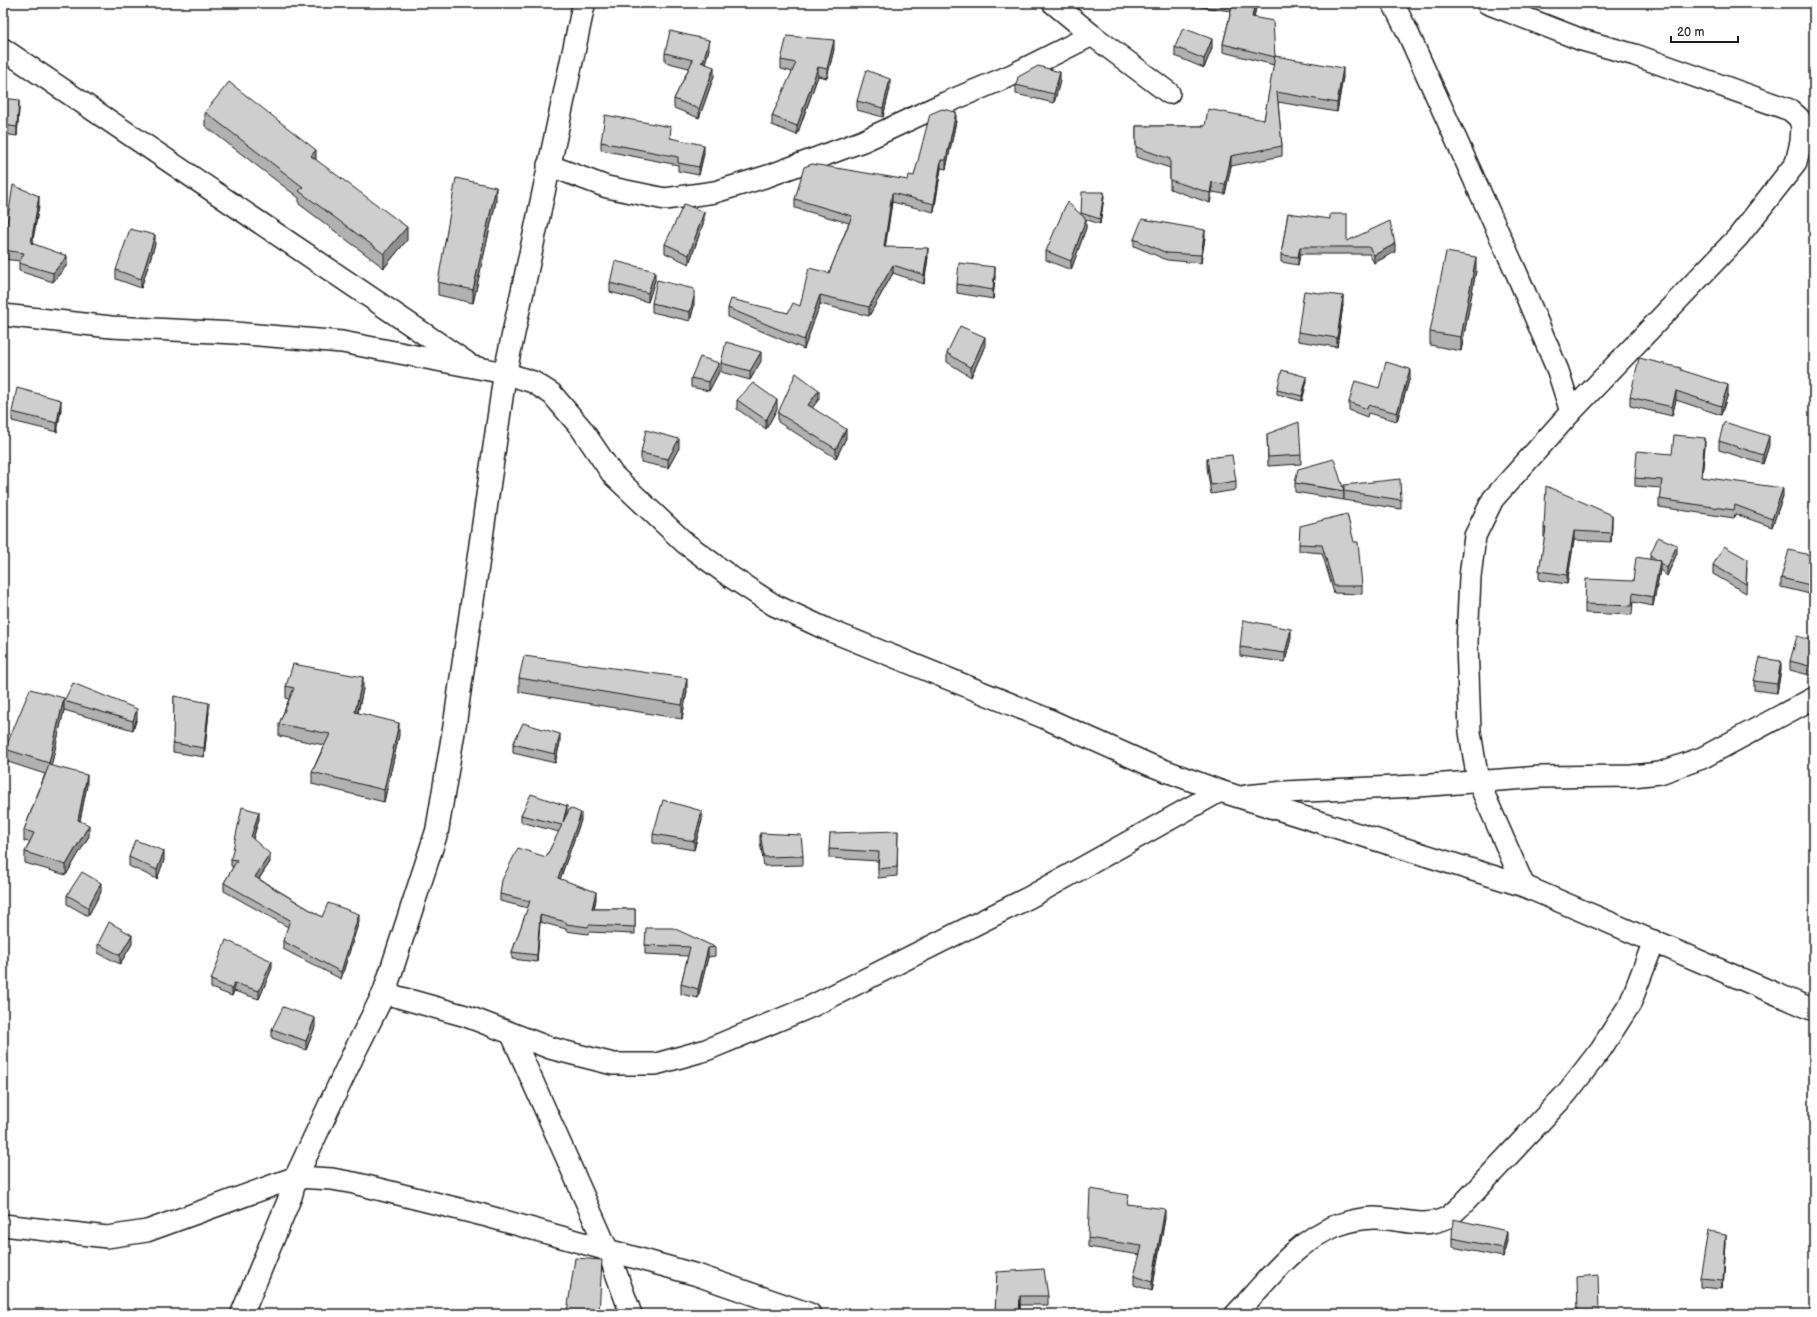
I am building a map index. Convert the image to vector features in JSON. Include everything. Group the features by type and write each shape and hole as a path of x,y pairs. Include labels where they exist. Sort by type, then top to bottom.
{"main road":[{"path":"242,1314 291,1194 296,1177 384,993 437,831 455,723 505,373 548,165 584,3"}],"street":[{"path":"1053,3 1169,94"},
{"path":"1393,3 1517,274 1558,371 1571,412"},
{"path":"1487,3 1582,40 1635,55 1790,110 1799,118 1802,126 1801,142 1796,163 1738,237 1571,412 1493,499 1475,536 1470,577 1467,642 1470,732 1478,780 1524,886"},
{"path":"548,165 607,187 665,199 715,192 768,176 863,141 945,103 1012,75 1092,35"},
{"path":"3,49 473,367"},
{"path":"3,315 111,327 235,333 342,342 505,373 533,382 552,394 581,428 613,475 685,543 731,577 774,605 826,629 1045,718 1150,765 1228,794 1524,886 1814,1010"},
{"path":"384,993 466,1016 512,1035 550,1048 613,1064 656,1064 706,1050 810,1007 1023,901 1228,794 1418,786 1478,780 1540,777 1632,776 1660,773 1702,758 1814,698"},
{"path":"1236,1314 1311,1237 1338,1225 1360,1219 1375,1218 1431,1223 1447,1217 1463,1204 1567,1093 1601,1049 1630,1004 1654,941"},
{"path":"512,1035 608,1251 631,1314"},
{"path":"3,1225 107,1237 147,1231 296,1177 332,1179 354,1183 483,1215 698,1275 810,1314"}],"building":[{"path":"1233,3 1255,3 1252,17 1273,21 1275,57 1223,44"},
{"path":"1811,3 1814,3 1814,18"},
{"path":"1183,28 1212,39 1204,59 1175,47"},
{"path":"670,31 709,40 703,62 701,62 714,67 699,109 674,99 693,60 665,53"},
{"path":"787,36 834,40 827,69 818,67 797,126 772,116 796,63 781,60"},
{"path":"1275,56 1343,68 1337,103 1277,92 1282,146 1231,156 1225,185 1212,182 1210,193 1170,180 1170,159 1136,147 1136,126 1205,126 1208,109 1264,120"},
{"path":"1038,66 1060,72 1054,94 1016,85 1018,77"},
{"path":"866,70 890,79 883,108 857,101"},
{"path":"229,82 316,150 311,156 407,227 384,254 299,191 303,187 205,112"},
{"path":"3,98 19,100 17,127 3,125"},
{"path":"942,109 956,112 946,160 941,160 934,204 892,193 884,247 928,248 924,275 893,265 869,307 820,295 804,340 728,308 731,299 788,313 793,303 800,306 809,268 829,273 852,216 795,199 804,167 812,164 908,180 909,175 914,176 930,114"},
{"path":"605,115 671,127 670,138 704,145 699,167 678,163 678,157 601,142"},
{"path":"456,178 496,187 473,290 438,282"},
{"path":"13,185 39,196 31,243 67,256 53,273 19,263 24,253 3,250"},
{"path":"1082,192 1104,192 1100,219 1081,213"},
{"path":"1067,202 1086,219 1071,261 1046,251"},
{"path":"684,204 704,212 689,255 665,244"},
{"path":"1288,213 1330,219 1330,214 1347,214 1347,241 1390,221 1395,244 1374,255 1369,247 1300,247 1298,257 1281,255"},
{"path":"1142,219 1205,230 1201,255 1167,253 1134,239"},
{"path":"130,229 155,235 141,279 116,270"},
{"path":"1446,252 1476,257 1461,337 1430,332"},
{"path":"615,261 655,271 648,293 610,283"},
{"path":"959,263 995,267 993,290 957,284"},
{"path":"657,280 694,289 694,297 690,312 652,303"},
{"path":"1304,291 1343,296 1337,338 1298,332"},
{"path":"960,326 985,337 971,368 947,353"},
{"path":"726,342 761,352 750,371 721,363"},
{"path":"700,357 719,363 709,382 691,378"},
{"path":"1639,358 1681,368 1681,370 1728,385 1721,406 1676,391 1672,407 1630,397"},
{"path":"1386,362 1410,369 1397,413 1368,405 1367,409 1349,402 1355,381 1379,388"},
{"path":"1282,370 1307,377 1302,396 1277,390"},
{"path":"796,373 819,390 808,405 846,429 836,449 778,413"},
{"path":"753,383 777,400 766,420 737,400"},
{"path":"17,388 61,400 57,423 12,412"},
{"path":"1299,422 1301,455 1268,457 1267,434"},
{"path":"1724,422 1769,436 1763,455 1719,441"},
{"path":"646,430 679,439 668,459 641,453"},
{"path":"1674,435 1705,438 1701,477 1783,488 1772,519 1735,505 1734,510 1659,499 1662,480 1635,478 1637,451 1672,454"},
{"path":"1232,455 1236,481 1211,485 1207,458"},
{"path":"1334,459 1344,491 1295,483 1298,469"},
{"path":"1400,479 1401,500 1344,491 1344,485"},
{"path":"1546,486 1612,515 1611,533 1574,531 1567,575 1539,571 1546,528 1544,528"},
{"path":"1347,514 1354,542 1358,542 1362,586 1334,586 1322,545 1299,544 1300,526"},
{"path":"1658,537 1677,545 1667,568 1659,562 1660,561 1650,555"},
{"path":"1724,546 1747,559 1746,584 1713,565"},
{"path":"1789,550 1814,556 1814,586 1781,578"},
{"path":"1636,557 1660,561 1653,597 1633,593 1632,606 1585,604 1586,579 1633,581"},
{"path":"1243,620 1291,629 1285,653 1240,647"},
{"path":"1797,636 1814,641 1813,667 1790,661"},
{"path":"524,656 687,678 682,705 519,678"},
{"path":"1760,658 1781,661 1777,684 1754,681"},
{"path":"293,664 363,677 355,712 399,723 384,790 312,772 330,734 279,724 294,688 286,686"},
{"path":"73,683 137,709 133,721 64,701"},
{"path":"30,689 64,698 49,763 5,749"},
{"path":"174,696 209,703 204,748 173,743"},
{"path":"523,723 560,734 555,754 513,744"},
{"path":"49,765 87,775 78,820 89,825 66,865 25,852 34,833 24,830"},
{"path":"531,794 567,806 563,822 570,808 581,813 558,878 596,892 592,909 635,909 635,927 589,925 588,927 566,924 566,922 540,915 537,955 512,952 530,901 500,894 502,880 518,848 546,857 562,825 521,815"},
{"path":"663,800 702,811 694,841 653,834"},
{"path":"242,807 259,812 251,837 270,854 255,877 322,917 328,903 359,914 341,972 283,941 290,920 224,883 237,860 231,859"},
{"path":"898,831 897,867 878,869 879,852 829,849 830,833"},
{"path":"760,833 801,835 803,856 764,857"},
{"path":"135,840 164,851 157,870 129,857"},
{"path":"82,872 101,883 88,907 67,895"},
{"path":"109,922 132,935 120,955 98,944"},
{"path":"646,928 673,928 715,947 708,948 698,989 681,984 690,947 645,945"},
{"path":"226,940 272,961 259,991 234,983 232,989 211,980"},
{"path":"283,1007 315,1018 306,1041 272,1029"},
{"path":"1090,1189 1129,1195 1127,1204 1165,1209 1152,1282 1134,1276 1142,1246 1088,1238"},
{"path":"1453,1219 1507,1231 1503,1248 1452,1238"},
{"path":"1708,1231 1726,1234 1723,1280 1700,1278"},
{"path":"575,1258 602,1260 599,1314 555,1314 555,1310 567,1312"},
{"path":"1044,1269 1048,1296 1020,1296 1019,1314 995,1313 997,1272"},
{"path":"1598,1275 1599,1314 1578,1314 1577,1277"}]}
